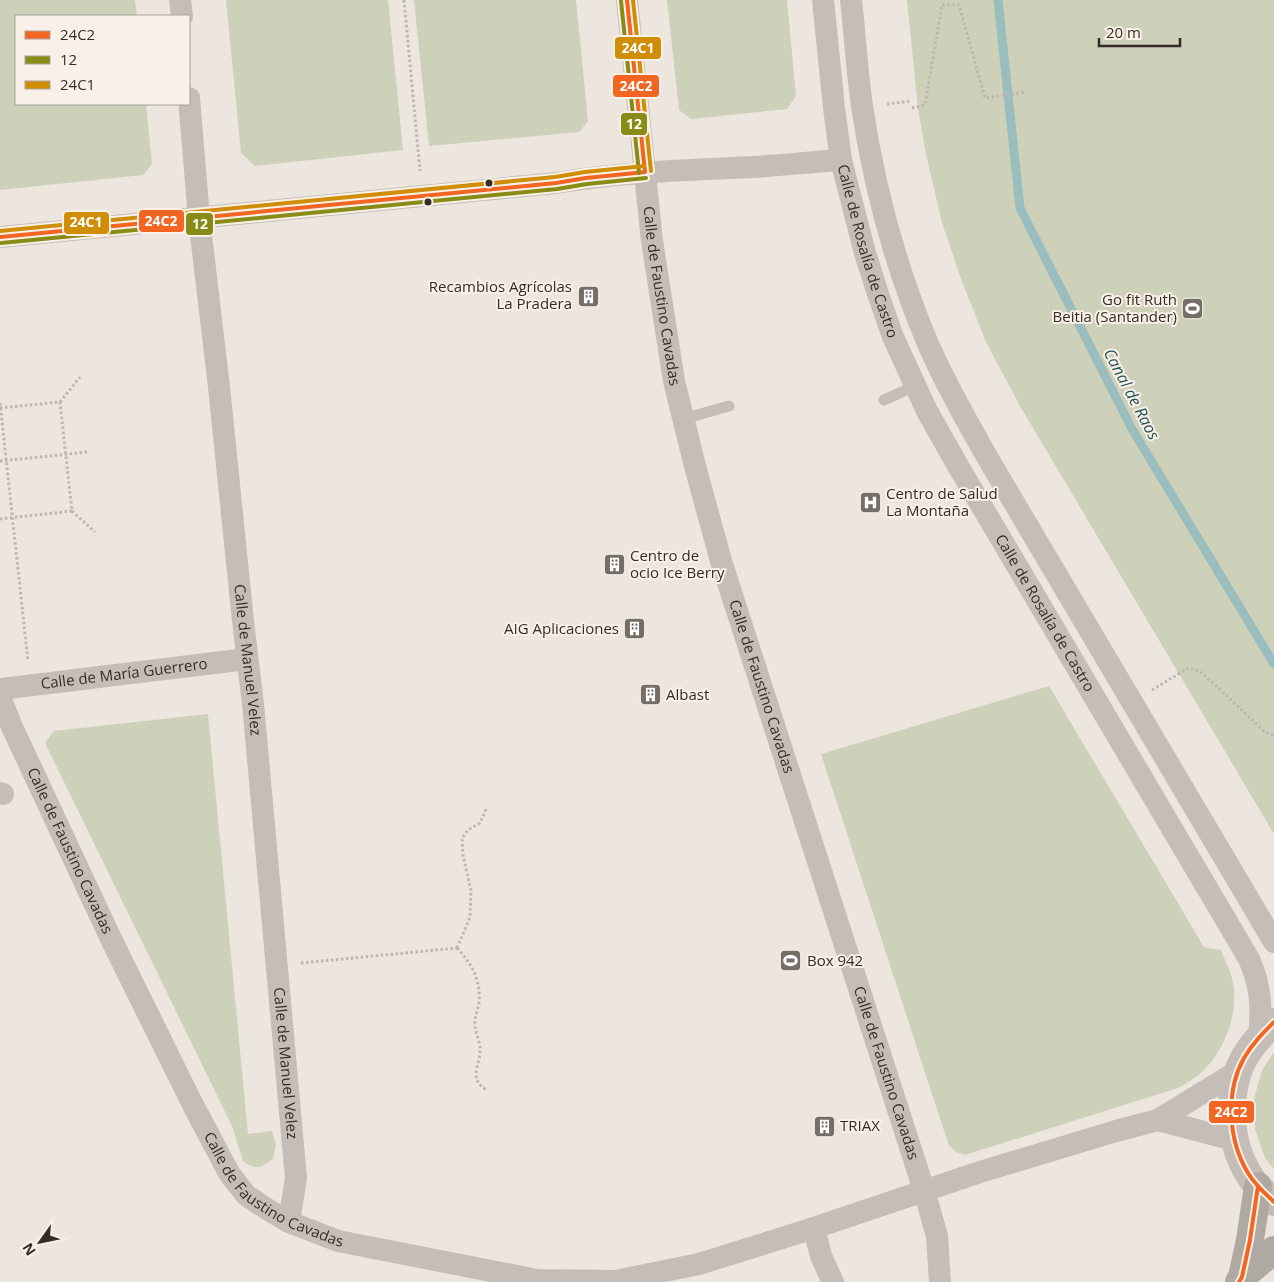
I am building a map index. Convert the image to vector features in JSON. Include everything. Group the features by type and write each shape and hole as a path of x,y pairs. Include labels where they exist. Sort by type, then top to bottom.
{"highway":[{"path":"1241,1279 1250,1240 1266,1194"},
{"path":"1241,1279 1274,1250"}],"street":[{"path":"180,0 182,15"},
{"name":"Calle de Faustino Cavadas","path":"627,0 654,250 674,381 683,419 721,561 924,1190 937,1236 940,1282"},
{"name":"Calle de Rosalía de Castro","path":"823,0 841,160 865,253 893,337 915,386 958,466 1249,959 1258,982 1261,1012 1266,1029"},
{"name":"Calle de Rosalía de Castro","path":"851,0 862,106 874,170 897,259 918,318 941,371 968,423 1274,942"},
{"name":"Calle de Manuel Velez","path":"190,105 199,218 254,714 296,1178 289,1222"},
{"path":"0,238 547,184 645,172 756,167 841,160"},
{"name":"Calle de María Guerrero","path":"0,689 247,659"},
{"name":"Calle de Faustino Cavadas","path":"0,697 12,727 112,941 229,1174 246,1195 270,1211 289,1222 338,1241 537,1280 615,1281 699,1264 814,1228 924,1190 1071,1144 1158,1120 1238,1070"},
{"path":"1266,1029 1238,1070 1232,1115 1234,1140 1247,1170 1266,1194"},
{"path":"1158,1120 1234,1140"},
{"path":"814,1228 821,1256 834,1282"}],"lane":[{"path":"884,400 915,386"},
{"path":"683,419 729,406"}],"path":[{"path":"404,0 423,196"},
{"path":"912,108 925,105 942,5 960,5 985,98 1026,92"},
{"path":"80,377 60,402 72,511 95,532"},
{"path":"0,408 60,402"},
{"path":"0,404 30,685"},
{"path":"0,461 88,452"},
{"path":"0,519 72,511"},
{"path":"1132,702 1188,668 1198,671 1210,680 1265,732 1274,736"},
{"path":"457,948 470,917 471,891 463,855 462,838 468,830 480,824 488,807"},
{"path":"277,966 457,948"},
{"path":"457,948 475,973 479,1004 474,1020 475,1031 480,1044 476,1076 478,1083 486,1090"}],"green space":[{"path":"0,0 135,0 137,15 15,15 15,105 146,105 152,164 143,175 0,190"},
{"path":"226,0 388,0 403,150 255,166 241,153"},
{"path":"414,0 576,0 588,121 579,132 429,146"},
{"path":"667,0 787,0 796,96 787,109 691,119 679,110"},
{"path":"907,0 1274,0 1274,834 1020,406 986,342 961,279 942,223 926,154 918,109"},
{"path":"1049,686 1204,947 1221,950 1233,983 1234,1006 1232,1018 1224,1042 1211,1062 1197,1076 1178,1088 965,1155 956,1152 949,1146 821,754"},
{"path":"208,714 248,1134 272,1131 276,1144 273,1159 265,1165 258,1167 243,1161 232,1126 45,743 54,731"},
{"path":"1274,1052 1274,1169 1265,1158 1255,1129 1254,1099 1262,1070"}],"waterway":[{"name":"Canal de Raos","path":"998,0 1020,208 1132,429 1274,664"}],"transit line":[{"name":"24C2","path":"627,0 645,172"},
{"name":"24C1","path":"633,0 651,171"},
{"name":"12","path":"621,1 639,173"},
{"name":"24C1","path":"0,231 555,177 644,166"},
{"name":"24C2","path":"0,237 556,183 645,172"},
{"name":"12","path":"1,243 557,189 646,178"},
{"name":"24C2","path":"1274,1022 1251,1048 1238,1071 1234,1086 1231,1116 1236,1146 1241,1160 1260,1189 1274,1202"},
{"name":"24C2","path":"1239,1282 1242,1277 1250,1240 1258,1186"}],"place":[{"name":"Recambios Agrícolas La Pradera","path":"588,296"},
{"name":"Go fit Ruth Beitia (Santander)","path":"1193,309"},
{"name":"Centro de Salud La Montaña","path":"870,503"},
{"name":"Centro de ocio Ice Berry","path":"614,565"},
{"name":"AIG Aplicaciones","path":"635,629"},
{"name":"Albast","path":"650,695"},
{"name":"Box 942","path":"791,961"},
{"name":"TRIAX","path":"824,1126"}]}
